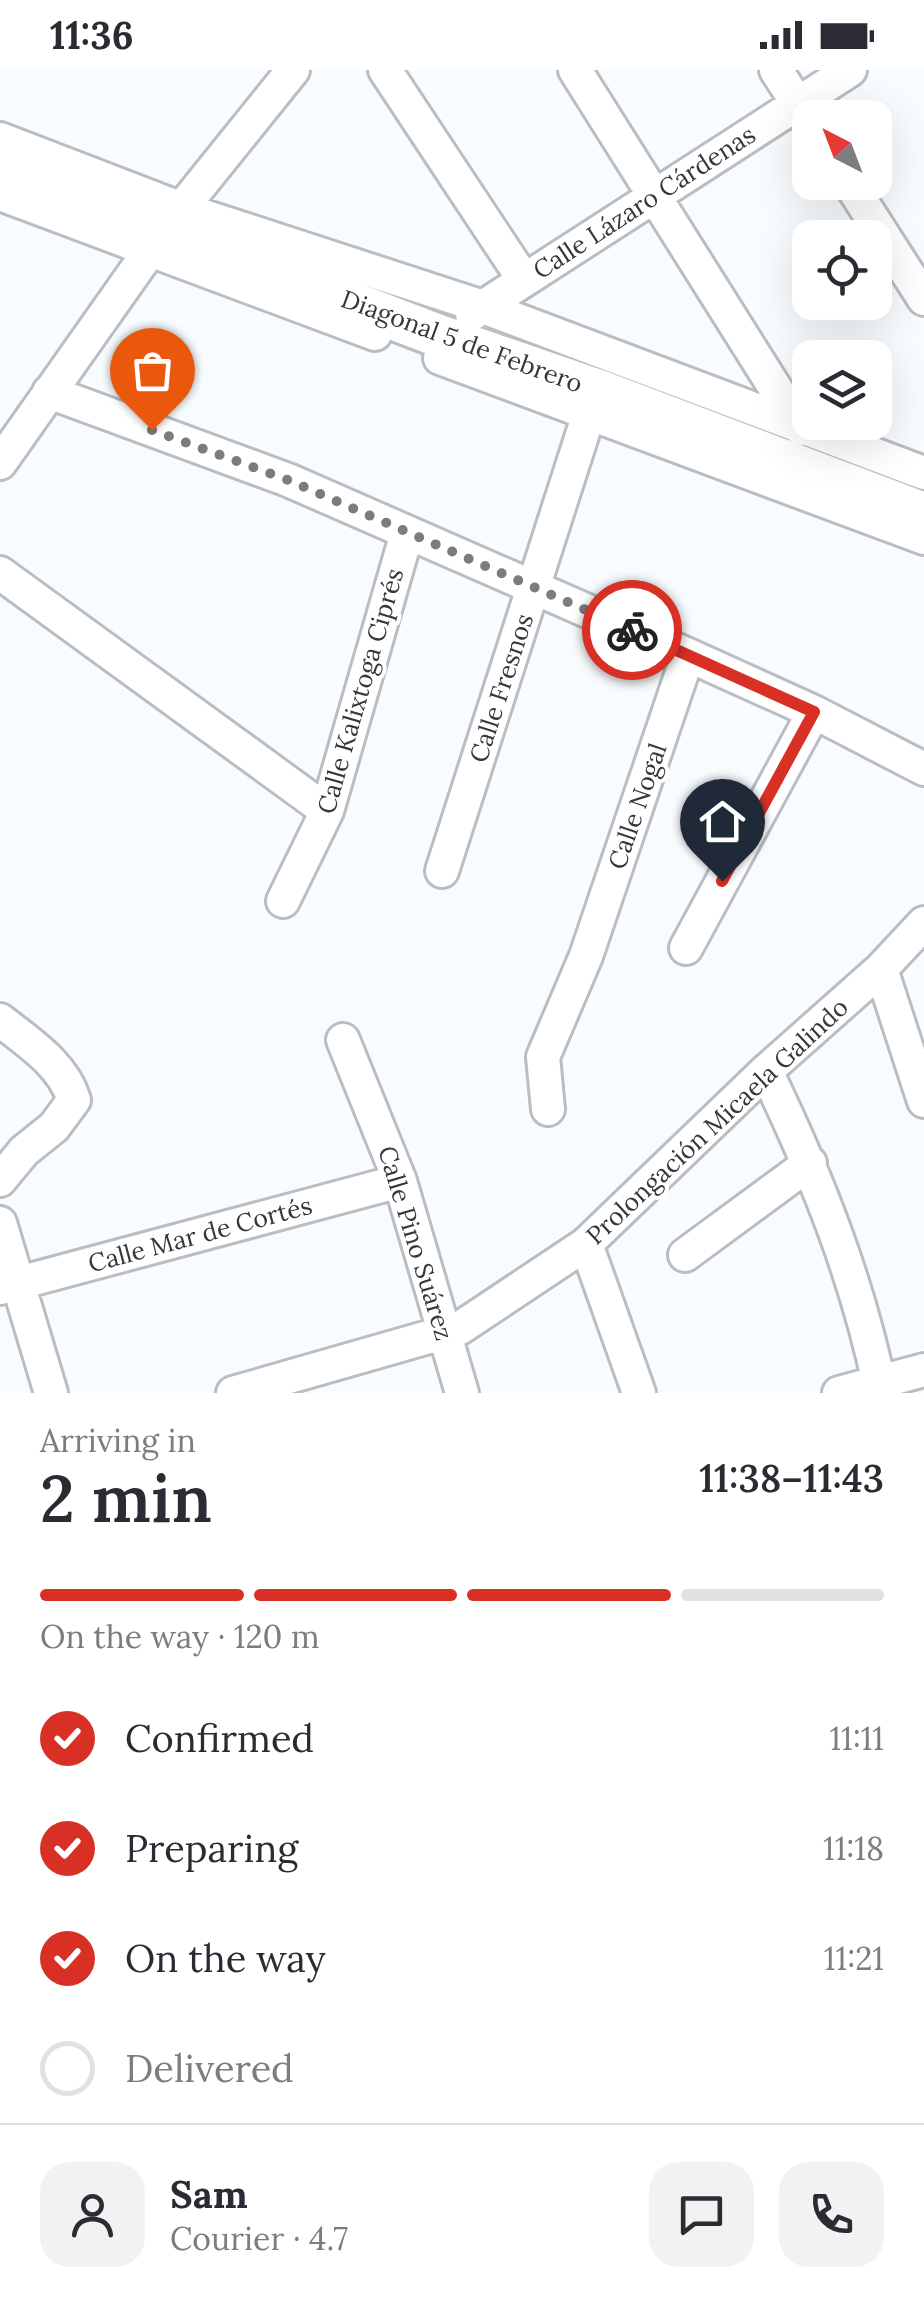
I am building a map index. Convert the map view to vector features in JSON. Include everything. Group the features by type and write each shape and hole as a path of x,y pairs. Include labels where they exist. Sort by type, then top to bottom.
{"main road":[{"name":"Diagonal 5 de Febrero","path":"0,168 439,336 593,401 924,514"}],"street":[{"path":"0,463 166,230 292,70"},
{"path":"385,70 524,280"},
{"path":"575,70 792,415"},
{"path":"776,70 796,100"},
{"name":"Calle Lázaro Cárdenas","path":"818,100 850,70"},
{"name":"Calle Lázaro Cárdenas","path":"439,336 655,194 792,120"},
{"path":"0,139 166,230 924,538"},
{"path":"0,194 483,307 792,426"},
{"path":"861,200 924,299"},
{"path":"50,392 288,480 814,712 924,768"},
{"name":"Calle Fresnos","path":"442,872 593,401"},
{"path":"832,440 924,473"},
{"name":"Calle Kalixtoga Ciprés","path":"283,901 327,812 406,533"},
{"path":"0,573 327,812"},
{"name":"Calle Nogal","path":"548,1109 543,1057 586,956 688,655"},
{"path":"686,948 814,712"},
{"name":"Prolongación Micaela Galindo","path":"232,1393 460,1328 586,1244 766,1072 881,970 924,923"},
{"path":"881,970 924,1101"},
{"path":"0,1020 68,1080 74,1100 54,1127 24,1151 0,1180"},
{"name":"Calle Pino Suárez","path":"343,1040 400,1181 462,1393"},
{"path":"766,1072 810,1163 837,1231 880,1388"},
{"path":"685,1255 810,1163"},
{"name":"Calle Mar de Cortés","path":"8,1285 400,1181"},
{"path":"0,1223 8,1285 51,1393"},
{"path":"586,1244 639,1393"},
{"path":"840,1393 880,1388 924,1370"}],"way so far":[{"path":"152,430 288,480 632,630"}],"route":[{"path":"632,630 814,712 722,881"}]}
